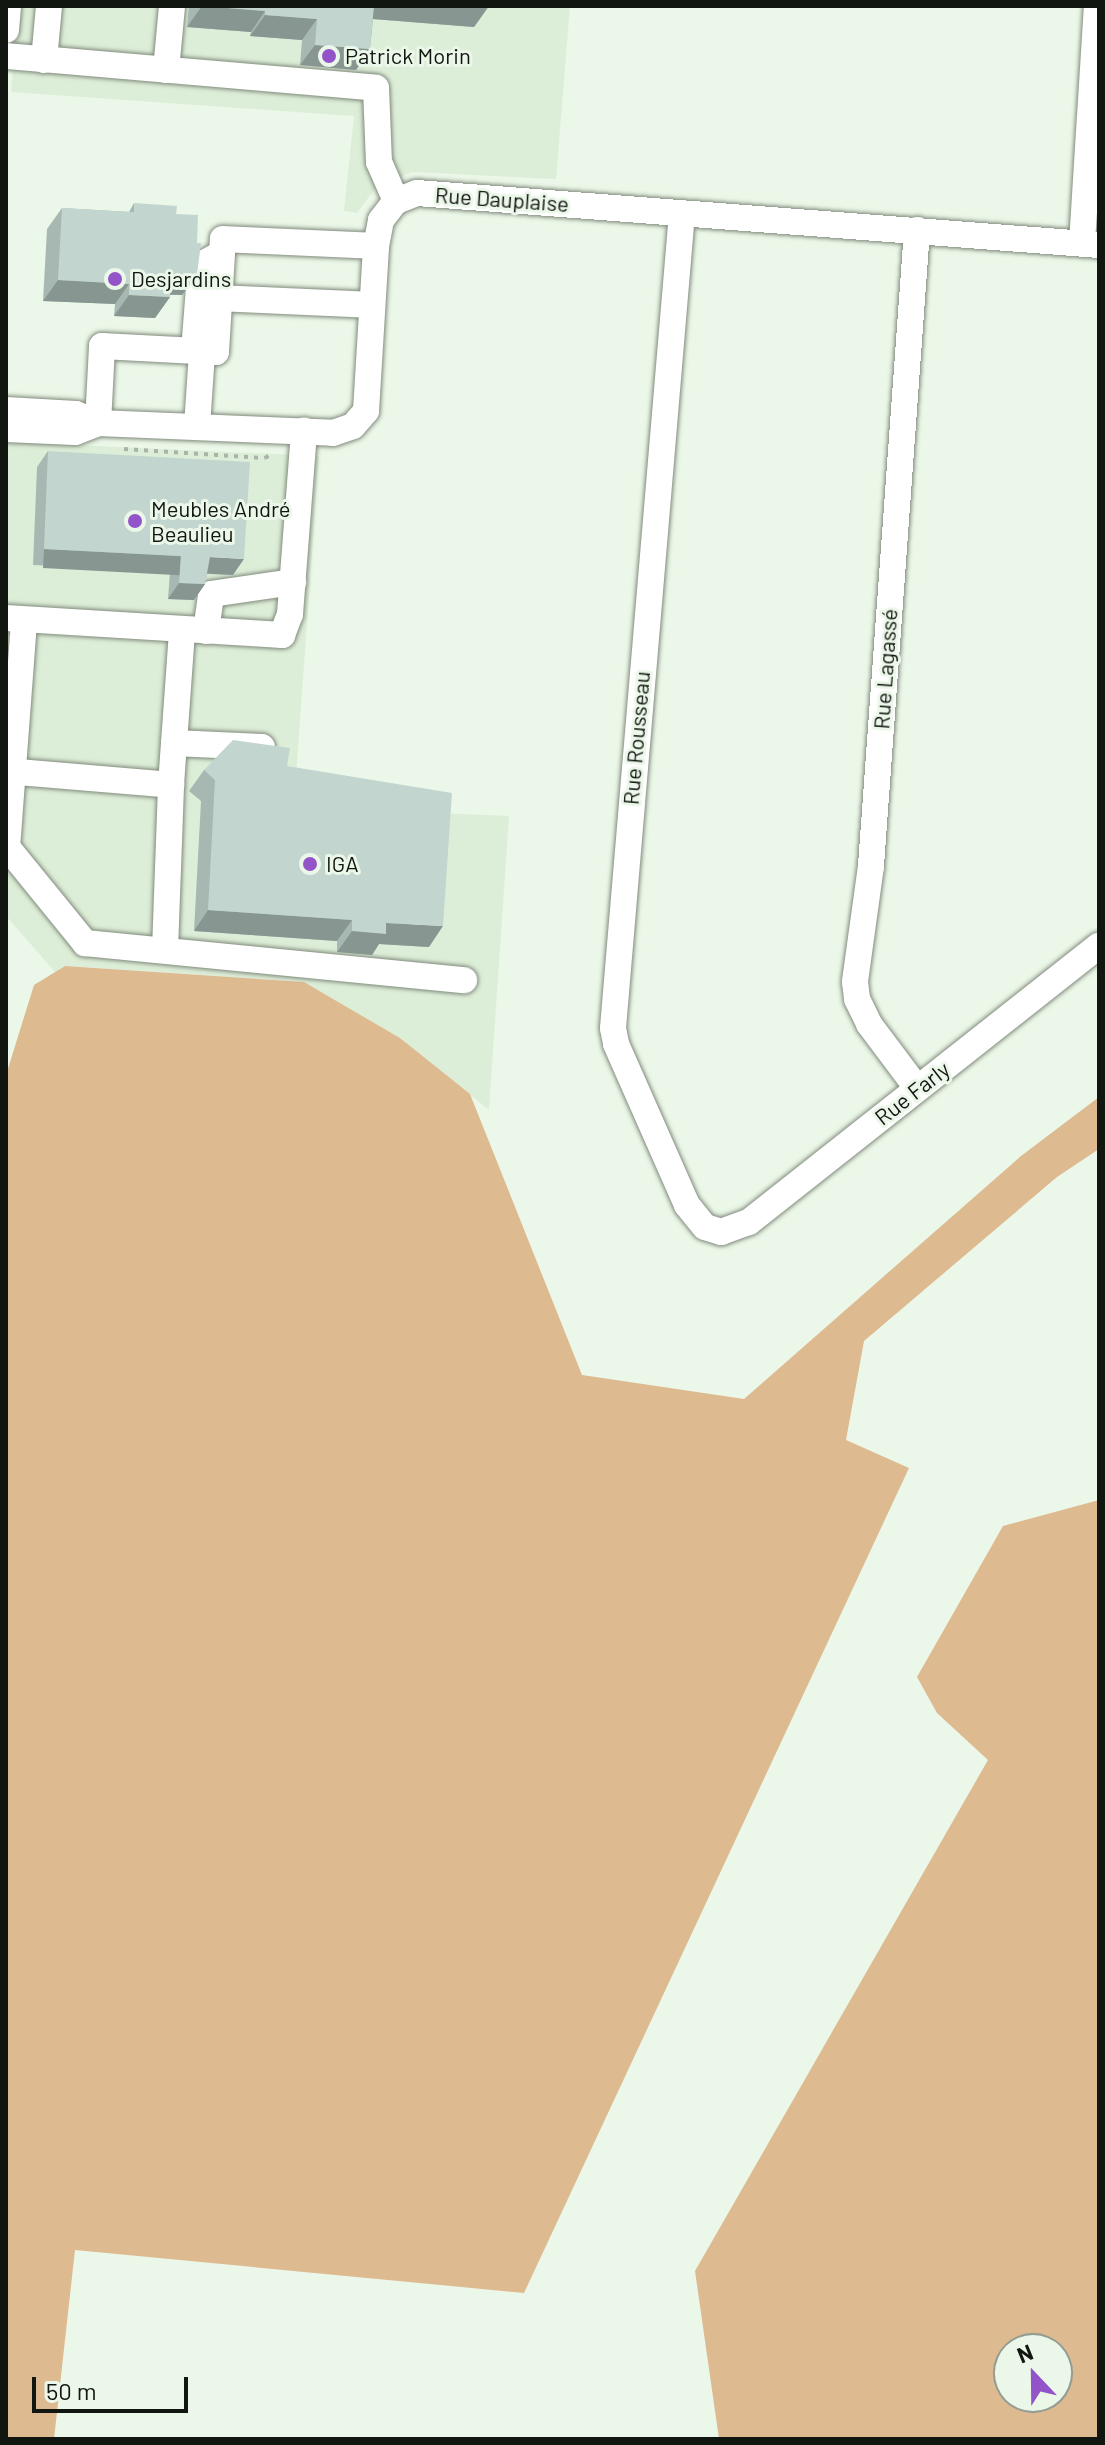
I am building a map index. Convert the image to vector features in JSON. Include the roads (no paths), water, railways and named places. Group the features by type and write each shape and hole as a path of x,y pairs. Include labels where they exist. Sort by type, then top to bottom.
{"street":[{"path":"6,30 8,6"},
{"path":"44,60 49,6"},
{"path":"166,70 172,6"},
{"path":"1090,244 1097,6"},
{"path":"6,56 376,88 379,162 396,201 381,220 376,246 366,411 353,426 333,433 98,423 76,414 6,410"},
{"name":"Rue Dauplaise","path":"396,201 417,193 1090,244"},
{"name":"Rue Rousseau","path":"682,213 613,1028 616,1044 687,1205 705,1227 721,1232"},
{"name":"Rue Lagassé","path":"917,230 871,866 855,982 857,999 869,1024 917,1088"},
{"path":"98,423 102,346 216,352 223,239 376,246"},
{"path":"197,426 200,275 206,262 222,253"},
{"path":"219,298 372,305"},
{"path":"6,429 75,432 98,423"},
{"path":"304,431 290,614 282,635 15,620 7,847 85,943 464,980"},
{"path":"165,950 174,743 194,631 211,594 293,582"},
{"path":"174,743 270,747"},
{"path":"9,771 171,785"},
{"name":"Rue Farly","path":"721,1232 761,1214 1099,946"}],"place":[{"name":"Patrick Morin","path":"329,56"},
{"name":"Desjardins","path":"115,279"},
{"name":"Meubles André Beaulieu","path":"135,521"},
{"name":"IGA","path":"310,864"}]}
